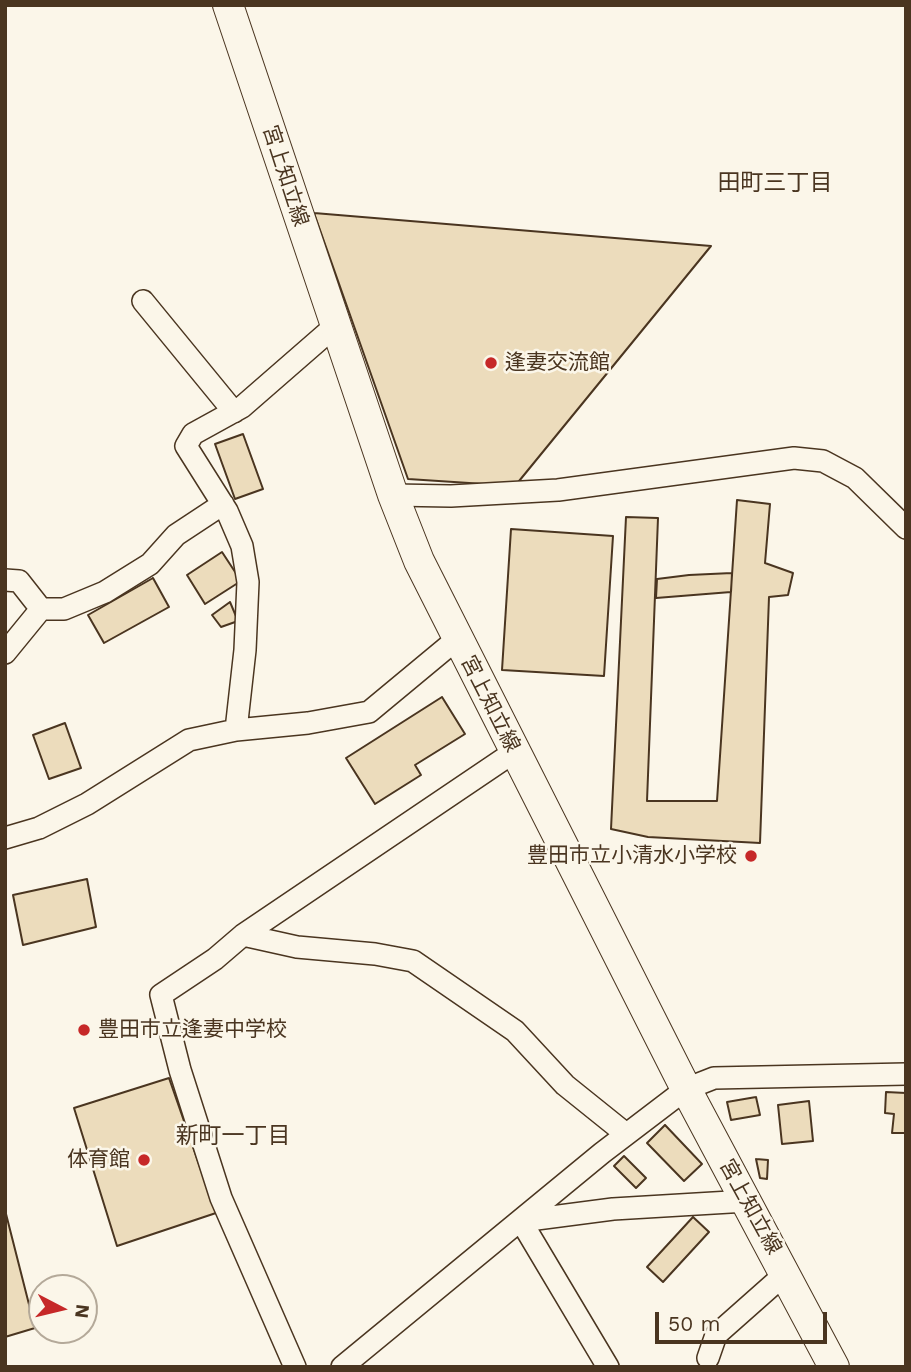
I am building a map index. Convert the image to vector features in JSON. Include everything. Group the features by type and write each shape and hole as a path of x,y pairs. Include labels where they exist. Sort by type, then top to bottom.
{"main road":[{"name":"宮上知立線","path":"228,5 393,495 419,561 685,1088 834,1367"}],"street":[{"path":"143,301 234,412"},
{"path":"236,730 245,650 248,582 242,546 223,505 187,446 193,434 234,412 335,326"},
{"path":"393,495 451,496 558,490 794,458 823,461 855,478 906,528"},
{"path":"41,609 64,609 106,592 150,564 176,535 223,505"},
{"path":"5,580 19,581 41,609"},
{"path":"5,653 41,609"},
{"path":"5,838 39,828 87,804 189,740 236,730 308,723 369,712 457,639"},
{"path":"295,1367 221,1198 180,1070 161,995 215,959 243,935 514,752"},
{"path":"243,935 297,947 375,954 413,961 515,1031 565,1085 626,1134"},
{"path":"346,1365 428,1294 685,1088 713,1079 906,1074"},
{"path":"521,1221 613,1209 747,1201"},
{"path":"521,1221 607,1367"},
{"path":"708,1358 716,1335 786,1273"}],"building":[{"name":"逢妻交流館","path":"314,213 711,246 515,486 408,479"},
{"path":"243,434 263,489 235,499 215,444"},
{"path":"737,500 770,504 765,563 793,573 788,595 769,597 760,843 648,837 611,829 626,517 658,518 647,801 717,801"},
{"path":"511,529 613,536 604,676 502,670"},
{"path":"222,552 241,581 205,604 187,575"},
{"path":"732,573 731,592 656,598 657,579"},
{"path":"153,578 169,607 104,643 88,615"},
{"path":"230,602 238,621 221,627 212,615"},
{"path":"442,697 465,734 415,765 421,775 375,804 346,758"},
{"path":"65,723 81,768 49,779 33,735"},
{"path":"87,879 96,927 23,945 13,895"},
{"name":"体育館","path":"169,1078 216,1213 117,1246 74,1108"},
{"path":"886,1092 906,1093 906,1133 892,1133 894,1114 885,1113"},
{"path":"756,1097 760,1115 731,1120 727,1102"},
{"path":"809,1101 813,1141 782,1144 778,1105"},
{"path":"665,1125 702,1164 684,1181 647,1143"},
{"path":"624,1156 646,1178 636,1188 614,1166"},
{"path":"756,1159 768,1160 767,1179 760,1178"},
{"path":"5,1210 28,1300 28,1330 5,1337"},
{"path":"693,1217 709,1232 663,1282 647,1267"}],"place":[{"name":"逢妻交流館","path":"491,363"},
{"name":"豊田市立小清水小学校","path":"751,856"},
{"name":"豊田市立逢妻中学校","path":"84,1030"},
{"name":"体育館","path":"144,1160"}],"district":[{"name":"田町三丁目","path":"775,183"},
{"name":"新町一丁目","path":"233,1136"}]}
